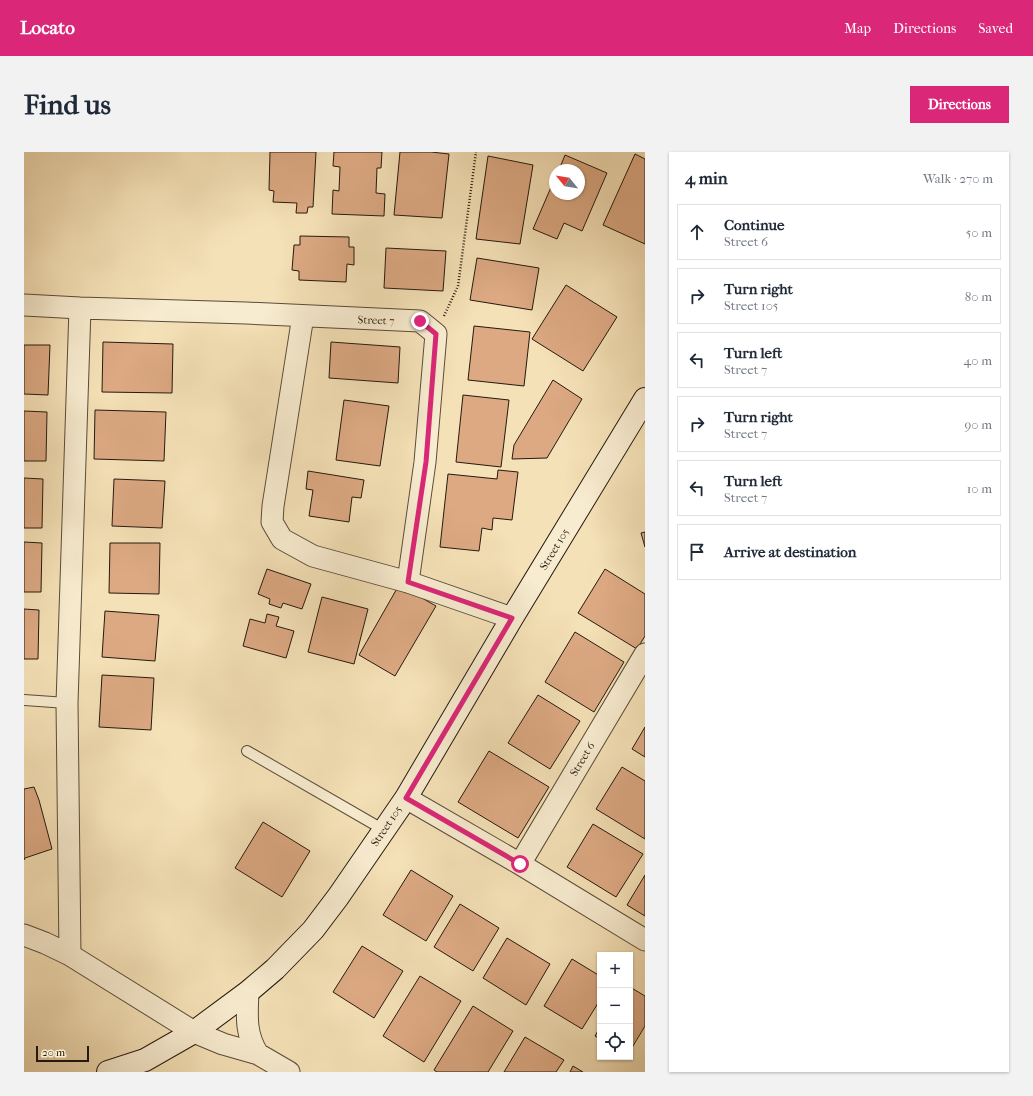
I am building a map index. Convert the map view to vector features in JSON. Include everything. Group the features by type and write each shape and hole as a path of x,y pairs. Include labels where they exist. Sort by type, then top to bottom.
{"street":[{"name":"Street 7","path":"24,305 420,321 436,334"},
{"path":"70,955 66,703 80,308"},
{"path":"303,316 273,506 272,522 282,539 313,556 408,582 512,618"},
{"path":"408,582 426,462 436,334"},
{"name":"Street 105","path":"117,1071 145,1060 194,1032 248,992 274,969 313,930 338,897 406,798 512,618 645,399"},
{"name":"Street 6","path":"520,864 645,654"},
{"path":"406,798 520,864 645,940"},
{"path":"24,934 70,955 194,1032 223,1044 258,1054 288,1072"},
{"path":"248,992 248,1029 252,1044 258,1054"}],"lane":[{"path":"24,700 66,703"},
{"path":"247,751 384,830"}],"path":[{"path":"436,334 458,286 476,152"}],"building":[{"path":"270,152 316,152 313,207 308,207 307,213 296,213 297,203 273,202 274,191 269,190"},
{"path":"334,152 382,152 381,168 377,168 376,193 385,194 384,216 332,214 333,190 339,191 340,167 333,166"},
{"path":"400,152 431,152 449,154 442,218 394,215"},
{"path":"635,154 645,159 645,244 603,225"},
{"path":"565,155 607,173 582,231 564,223 557,239 533,229 549,192 549,200 585,200 585,164 561,164"},
{"path":"488,156 533,165 520,244 476,239"},
{"path":"300,236 349,237 349,247 354,247 354,265 347,264 346,282 299,280 299,271 292,270 294,245 300,245"},
{"path":"386,248 446,251 443,291 384,288"},
{"path":"477,258 539,268 532,310 470,300"},
{"path":"566,285 617,317 583,371 532,339"},
{"path":"474,326 530,332 524,386 468,380"},
{"path":"103,342 173,344 172,393 102,392"},
{"path":"331,342 400,347 398,383 329,378"},
{"path":"24,345 50,345 48,395 24,394"},
{"path":"553,380 582,399 547,458 512,459 514,445"},
{"path":"463,395 509,400 501,467 456,462"},
{"path":"344,400 389,406 380,466 336,460"},
{"path":"95,410 166,412 164,461 94,459"},
{"path":"24,411 47,412 46,461 24,461"},
{"path":"498,470 518,472 512,520 493,518 492,530 482,528 479,551 440,547 448,474 497,479"},
{"path":"308,471 364,480 361,498 352,497 349,522 309,516 313,490 306,489"},
{"path":"24,478 43,479 42,528 24,528"},
{"path":"114,479 165,481 162,528 112,526"},
{"path":"645,532 645,547 641,533"},
{"path":"24,542 42,543 41,592 24,592"},
{"path":"110,543 160,543 159,594 109,593"},
{"path":"267,569 311,584 302,609 283,603 281,608 269,604 270,599 258,594"},
{"path":"605,569 645,594 645,636 637,649 578,613"},
{"path":"399,585 436,606 395,676 359,655"},
{"path":"322,597 368,609 354,664 308,652"},
{"path":"24,609 39,610 38,659 24,659"},
{"path":"105,611 159,615 155,661 102,657"},
{"path":"267,614 279,617 276,626 294,631 286,658 243,646 250,619 265,623"},
{"path":"575,632 624,662 594,712 545,682"},
{"path":"102,675 154,678 151,730 99,727"},
{"path":"538,695 580,721 550,769 508,743"},
{"path":"645,727 645,757 632,749"},
{"path":"489,751 549,787 518,838 458,802"},
{"path":"622,767 645,781 645,839 596,809"},
{"path":"34,787 52,849 25,858 24,860 24,789"},
{"path":"263,822 310,851 282,897 235,868"},
{"path":"593,824 643,854 616,897 567,867"},
{"path":"411,870 453,896 426,941 383,915"},
{"path":"645,875 645,916 627,905"},
{"path":"460,904 499,928 473,971 434,947"},
{"path":"507,938 550,964 526,1005 483,978"},
{"path":"362,946 403,971 374,1018 333,992"},
{"path":"572,959 597,974 597,1005 582,1029 544,1006"},
{"path":"420,976 461,1001 424,1062 383,1036"},
{"path":"633,989 645,996 645,1026 633,1046"},
{"path":"473,1006 513,1031 488,1072 437,1072 434,1070"},
{"path":"525,1037 564,1060 556,1072 504,1072"},
{"path":"573,1066 583,1072 570,1072"}],"route":[{"path":"420,321 436,334 426,462 408,582 512,618 406,798 520,864"}]}
